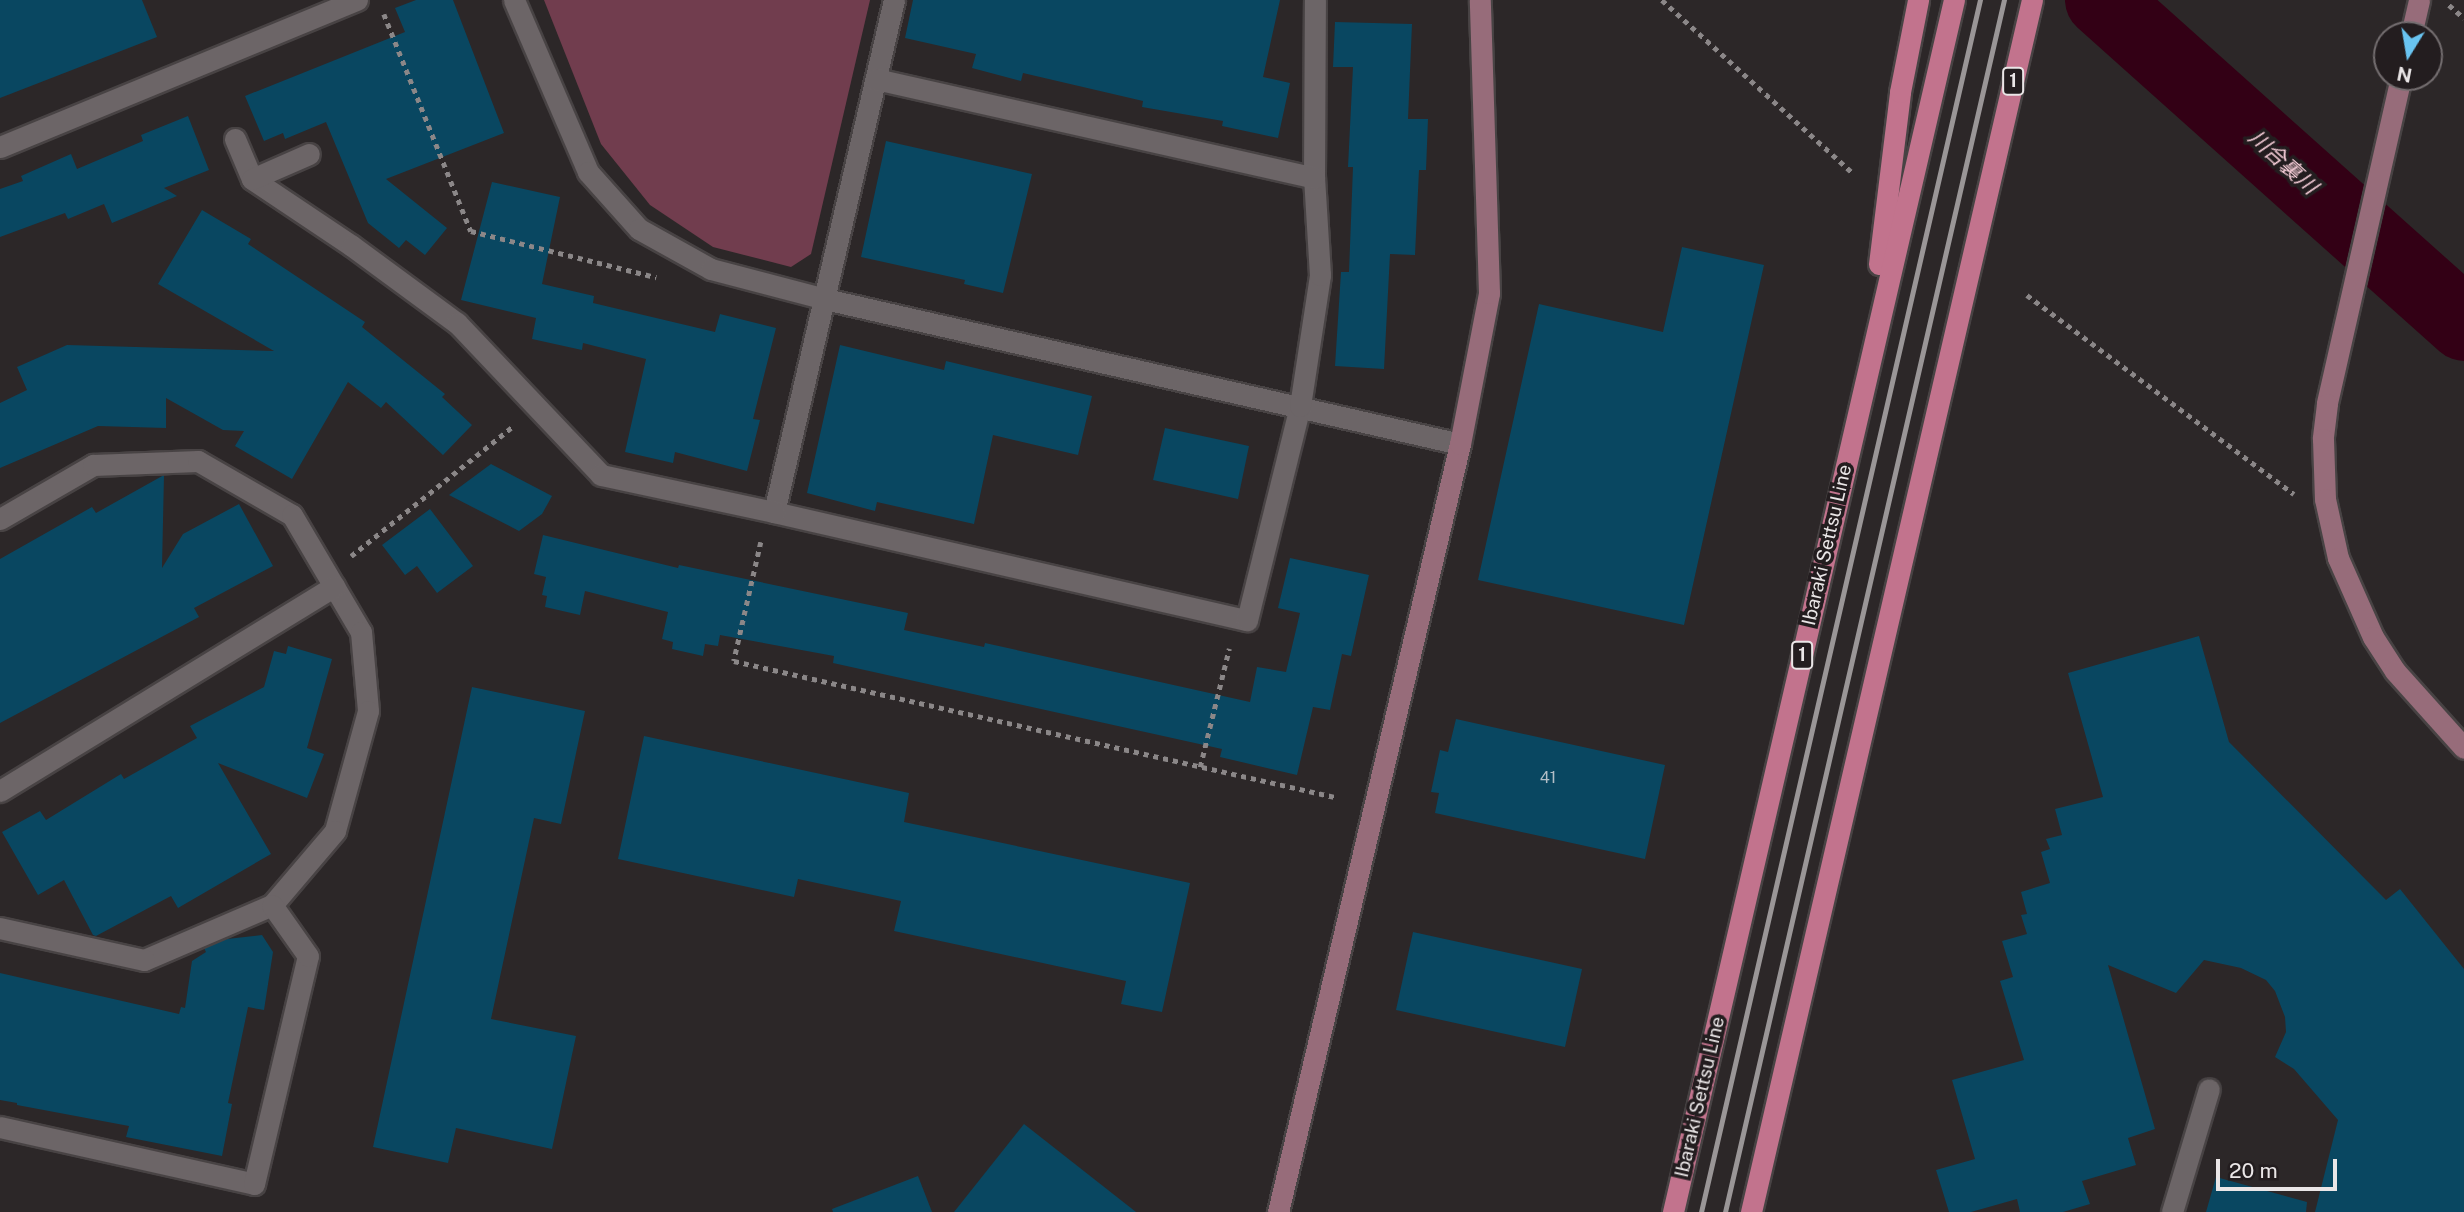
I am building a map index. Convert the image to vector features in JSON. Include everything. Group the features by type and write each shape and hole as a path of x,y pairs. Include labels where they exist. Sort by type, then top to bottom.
{"main road":[{"path":"1867,373 1900,92 1919,0"},
{"name":"Ibaraki Settsu Line","path":"1673,1212 1954,0"},
{"name":"1","path":"1751,1212 2024,33 2034,0"}],"street":[{"path":"0,147 357,0"},
{"path":"514,0 588,172 639,229 711,269 825,299 1460,444"},
{"path":"774,512 894,0"},
{"path":"235,139 252,179 352,246 457,323 601,475 1247,620 1300,406 1320,275 1314,178 1315,0"},
{"path":"1278,1212 1460,444 1489,293 1480,0"},
{"path":"2414,21 2419,0"},
{"path":"876,79 1314,178"},
{"path":"2397,91 2324,422 2328,520 2348,584 2373,637 2395,671 2464,748"},
{"path":"252,179 309,154"},
{"path":"0,519 93,465 198,461 292,515 361,632 368,710 335,831 272,905 144,960 0,928"},
{"path":"0,791 334,586"},
{"path":"0,1127 254,1184 308,956 272,905"},
{"path":"2172,1212 2209,1089"}],"path":[{"path":"1662,0 1854,174"},
{"path":"2443,0 2464,18"},
{"path":"384,13 471,231 664,279"},
{"path":"2026,295 2328,520"},
{"path":"334,586 342,562 536,407"},
{"path":"774,512 763,531 734,661 1335,797"},
{"path":"1200,767 1237,617"}],"shaded area":[{"path":"544,0 870,0 811,254 791,267 713,247 650,205 601,144"}],"building":[{"path":"0,0 142,0 157,37 0,98"},
{"path":"416,0 453,0 504,133 386,179 447,228 425,255 406,240 399,248 368,223 326,122 285,139 283,133 264,141 245,96 405,32 395,8"},
{"path":"913,0 1280,0 1263,77 1290,83 1278,138 1222,126 1223,121 1142,107 1143,101 1023,73 1021,81 972,68 976,54 905,38"},
{"path":"1335,22 1412,24 1408,119 1428,119 1426,170 1419,170 1415,255 1390,254 1384,369 1335,366 1341,272 1349,272 1353,167 1348,167 1353,67 1333,67"},
{"path":"188,116 209,170 164,188 177,196 112,223 104,204 68,219 65,213 0,237 0,189 23,181 21,176 71,154 77,169 143,141 141,135"},
{"path":"886,141 1032,174 1003,293 964,284 965,280 861,257"},
{"path":"492,182 560,197 542,284 594,296 593,303 715,332 720,314 776,328 753,419 760,420 747,471 675,452 673,463 625,452 646,359 583,343 582,350 532,339 536,318 461,300"},
{"path":"202,210 251,239 248,244 365,322 362,327 445,394 442,397 472,425 443,455 386,402 381,408 348,382 292,479 235,446 244,431 223,430 166,398 166,428 98,426 0,468 0,403 27,390 17,367 67,345 274,351 158,284"},
{"path":"1682,247 1764,265 1684,625 1478,580 1539,304 1663,332"},
{"path":"840,345 944,370 946,361 1092,396 1078,455 993,435 974,524 877,502 875,511 807,493"},
{"path":"1165,428 1249,446 1238,499 1153,480"},
{"path":"491,464 552,496 542,514 519,531 449,495"},
{"path":"164,475 162,568 183,534 239,504 273,566 194,608 199,617 0,723 0,559 92,507 96,513"},
{"path":"430,509 473,566 437,593 417,566 405,575 382,545"},
{"path":"543,535 678,568 679,565 908,613 904,630 984,647 985,643 1250,702 1257,667 1286,672 1300,613 1278,608 1290,558 1369,575 1351,656 1342,654 1330,710 1313,707 1297,775 1220,757 1222,749 833,663 834,656 720,635 718,646 705,644 703,656 672,649 673,642 662,639 668,612 585,591 580,615 545,607 547,596 542,595 546,577 534,574"},
{"path":"2199,636 2229,742 2386,900 2400,889 2464,969 2464,1212 2315,1212 2338,1120 2294,1069 2275,1057 2286,1032 2285,1017 2275,991 2266,980 2241,968 2204,960 2176,993 2108,965 2155,1129 2128,1138 2136,1165 2082,1181 2090,1204 2063,1212 2020,1212 2017,1199 1971,1212 1949,1212 1936,1170 1975,1159 1952,1080 2024,1060 2000,981 2013,977 2002,941 2027,934 2021,915 2027,914 2021,892 2050,883 2041,852 2050,849 2046,839 2062,835 2055,809 2103,797 2068,673"},
{"path":"288,646 332,659 307,748 324,754 307,798 218,763 271,854 178,908 171,896 96,936 93,935 64,880 38,895 2,832 40,811 46,820 121,774 124,779 197,738 190,726 264,687 274,651 286,654"},
{"path":"472,687 585,711 561,824 534,818 491,1019 576,1036 552,1149 456,1128 448,1163 373,1147"},
{"path":"1456,719 1665,765 1645,859 1435,813 1439,793 1431,792 1440,750 1448,752"},
{"path":"644,736 909,793 904,822 1190,883 1162,1012 1121,1004 1126,981 894,931 901,901 798,879 794,897 618,859"},
{"path":"1413,932 1582,969 1565,1047 1396,1010"},
{"path":"262,935 273,952 264,1010 248,1007 228,1103 232,1104 222,1156 126,1137 129,1126 0,1100 0,973 179,1014 181,1007 185,1008 192,961 206,952 204,948 227,939"},
{"path":"1024,1124 1136,1212 954,1212"},
{"path":"918,1176 932,1212 833,1212 832,1209"},
{"path":"2216,1177 2307,1202 2306,1212 2206,1212"}],"waterway":[{"name":"川合裏川","path":"2102,0 2464,324"}],"railway":[{"path":"1701,1212 1980,0"},
{"path":"1725,1212 2004,0"}]}
